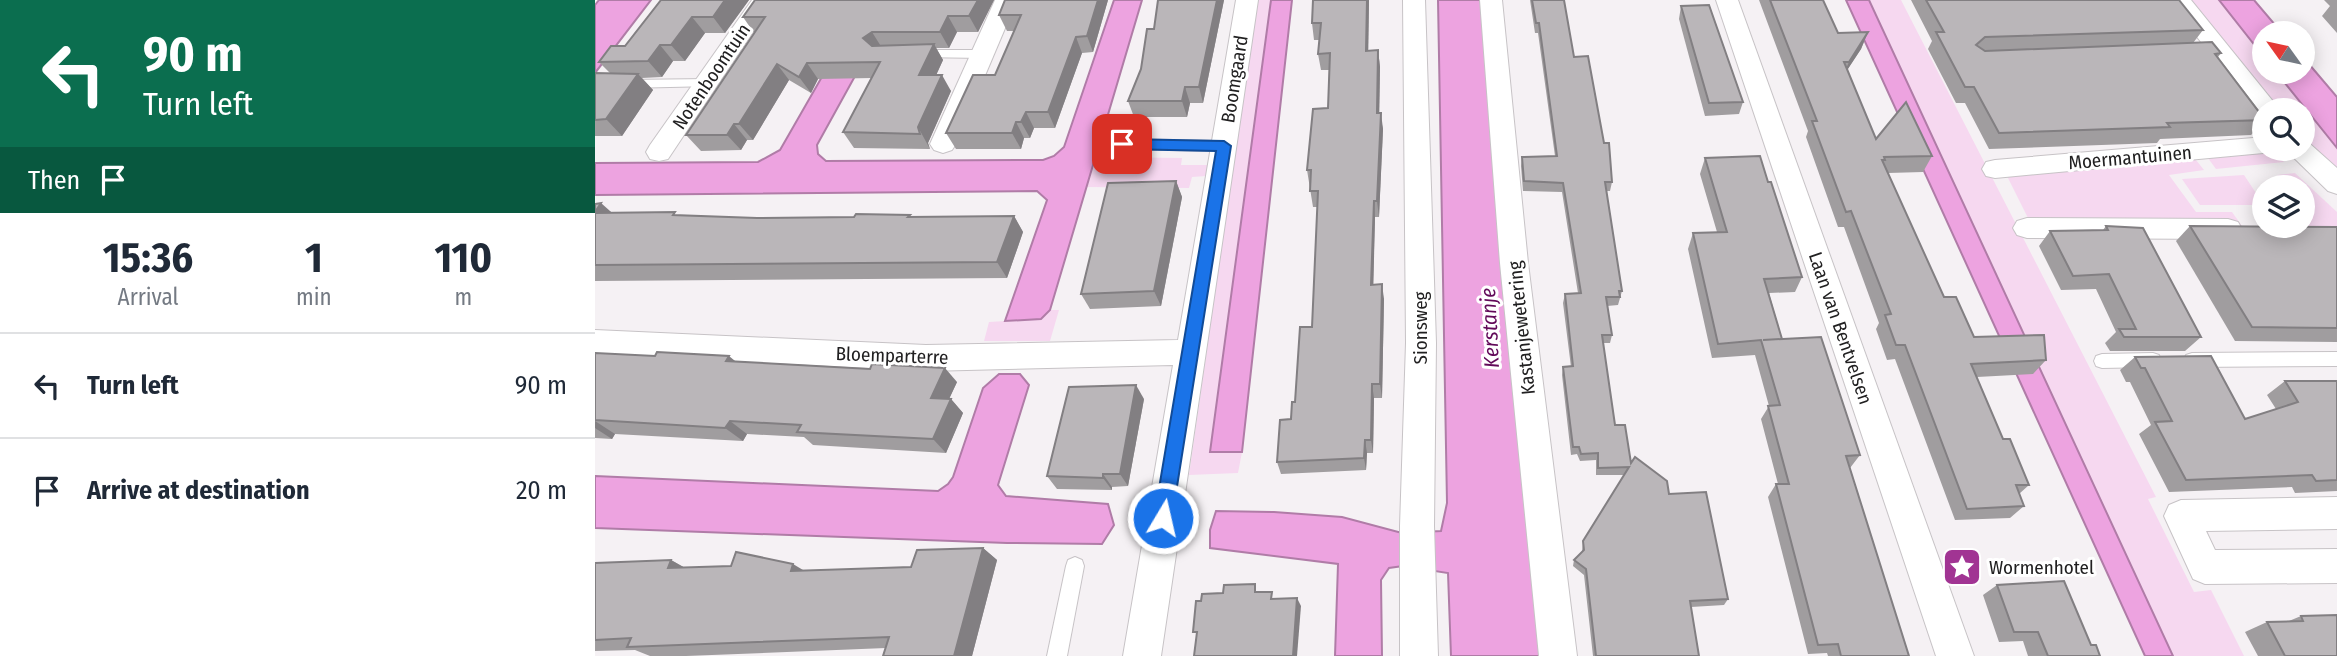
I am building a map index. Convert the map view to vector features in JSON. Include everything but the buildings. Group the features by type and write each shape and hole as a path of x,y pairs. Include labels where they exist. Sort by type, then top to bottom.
{"street":[{"name":"Notenboomtuin","path":"659,152 763,0"},
{"path":"943,144 1006,0"},
{"name":"Boomgaard","path":"1142,656 1247,0"},
{"name":"Sionsweg","path":"1415,0 1421,343 1416,577 1419,656"},
{"name":"Kastanjewetering","path":"1491,0 1514,262 1558,656"},
{"name":"Laan van Bentvelsen","path":"1727,0 1955,656"},
{"path":"2179,0 2214,52 2257,98"},
{"name":"Moermantuinen","path":"1995,169 2252,147"},
{"path":"2313,161 2337,184"},
{"path":"2027,228 2252,230"},
{"name":"Bloemparterre","path":"595,342 926,358 1189,352"},
{"path":"2337,513 2181,516 2205,567 2337,566"}],"lane":[{"path":"908,55 983,54"},
{"path":"610,85 708,83"},
{"path":"1122,144 1224,146"},
{"path":"2102,361 2337,359"},
{"path":"1057,656 1075,566"}],"shaded area":[{"path":"1257,0 1271,0 1211,452 1242,452 1238,473 1189,475"},
{"path":"1869,0 1901,0 2156,497 2148,499 2194,592 2211,590 2244,656 2173,656"},
{"path":"2191,0 2219,0 2252,42 2252,77"},
{"path":"2257,84 2286,84 2297,98 2269,98"},
{"path":"2315,121 2337,148 2337,171 2315,150"},
{"path":"2252,150 2252,161 2284,162 2216,169 2205,154"},
{"path":"2192,155 2204,170 2169,175 2196,212 2232,212 2242,226 2032,226 2007,176"},
{"path":"1097,157 1182,158 1181,165 1209,165 1206,176 1192,177 1189,188 1087,187"},
{"path":"2244,175 2252,187 2252,205 2200,205 2182,179"},
{"path":"2315,192 2337,212 2337,226 2315,226"},
{"path":"1050,310 1059,310 1050,341 984,341 989,322 1041,319"}],"water":[{"path":"599,0 651,0 595,73 595,5"},
{"path":"866,0 897,0 817,145 818,154 826,161 1043,160 1054,156 1064,147 1114,0 1142,0 1050,310 1041,319 1005,321 1047,200 1037,191 595,195 595,163 758,162 780,150"},
{"path":"1271,0 1292,0 1242,452 1210,452"},
{"name":"Kerstanje","path":"1438,0 1483,0 1544,656 1451,656 1448,573 1403,566 1389,568 1381,580 1382,656 1335,656 1338,564 1210,548 1210,530 1216,511 1342,517 1402,533 1441,531 1447,503"},
{"path":"1846,0 1869,0 2173,656 2145,656"},
{"path":"2219,0 2254,0 2272,21 2252,21 2252,42"},
{"path":"2315,71 2337,97 2337,148 2315,121 2315,98 2297,98 2286,84 2315,84"},
{"path":"999,374 1020,374 1029,385 998,485 1006,496 1108,504 1114,525 1102,544 595,528 595,476 938,491 953,477 983,388"}],"place":[{"name":"Wormenhotel","path":"1962,567"}],"route":[{"path":"1122,144 1224,146 1163,518"}]}
